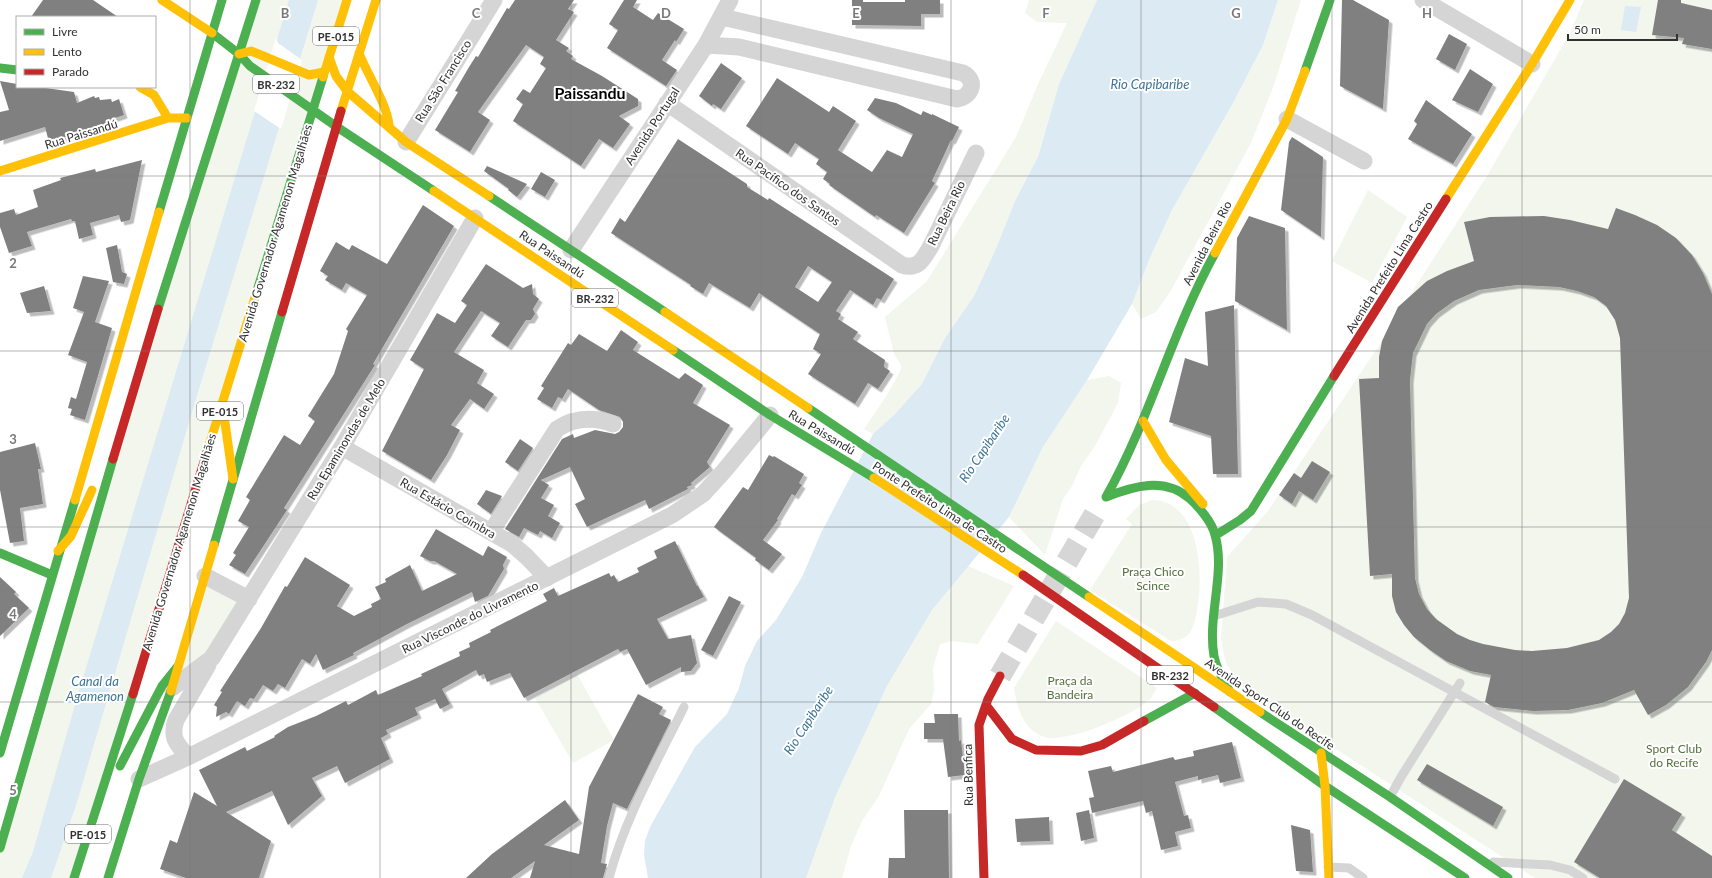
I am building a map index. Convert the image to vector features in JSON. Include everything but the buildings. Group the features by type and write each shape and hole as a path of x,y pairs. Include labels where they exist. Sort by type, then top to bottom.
{"main road":[{"path":"162,0 212,33"},
{"path":"0,753 58,551 222,0"},
{"path":"0,848 112,462 173,259 256,0"},
{"name":"Avenida Governador Agamenon Magalhães","path":"74,878 347,0"},
{"path":"343,13 356,0"},
{"path":"108,878 139,779 172,688 347,91 376,0"},
{"name":"Avenida Beira Rio","path":"1099,507 1124,464 1199,282 1286,119 1330,0"},
{"name":"Avenida Prefeito Lima Castro","path":"1216,535 1251,511 1380,302 1532,64 1570,0"},
{"name":"BR-232","path":"212,33 239,54 250,66 337,127"},
{"path":"239,54 251,52 309,75 324,72"},
{"path":"359,53 366,71 388,115 389,126"},
{"name":"BR-232","path":"329,57 336,76 347,91 389,126"},
{"path":"0,68 16,70"},
{"path":"142,88 150,91 156,96 168,118"},
{"name":"Rua Paissandú","path":"0,172 168,118 187,118"},
{"name":"Rua Paissandú","path":"389,126 406,142 865,446"},
{"name":"Rua Paissandú","path":"337,127 770,415 854,466"},
{"path":"222,404 233,479"},
{"path":"1143,421 1170,466 1213,516 1231,526"},
{"name":"Ponte Prefeito Lima de Castro","path":"865,446 1020,550"},
{"path":"58,551 71,536 100,474 112,462"},
{"name":"Ponte Prefeito Lima de Castro","path":"854,466 1012,568 1195,693"},
{"path":"1106,497 1123,490 1158,483 1181,491 1190,498 1200,510 1216,535 1218,557 1214,616 1214,656 1220,674 1231,693"},
{"name":"Avenida Sport Club do Recife","path":"1020,550 1508,878"},
{"path":"0,553 52,575"},
{"path":"102,791 114,779 162,686 178,666"},
{"name":"Rua Benfica","path":"984,878 979,725 986,705 1000,676"},
{"path":"986,705 1012,739 1023,745 1036,750 1055,752 1081,751 1102,745 1195,693"},
{"name":"BR-232","path":"1195,693 1325,786 1348,805 1465,878"},
{"path":"1321,753 1325,786 1329,878"},
{"path":"1327,830 1336,819"}],"street":[{"name":"Rua São Francisco","path":"406,142 494,0"},
{"name":"Avenida Portugal","path":"571,250 706,45 730,0"},
{"path":"1423,0 1532,64"},
{"path":"706,45 739,47 957,99 966,97 971,89 972,82 970,78 963,73 722,17"},
{"name":"Rua Pacífico dos Santos","path":"667,103 902,265 910,268"},
{"path":"1286,119 1364,161"},
{"name":"Rua Beira Rio","path":"910,268 922,260 931,246 976,153"},
{"name":"Rua Epaminondas de Melo","path":"188,757 176,743 174,737 176,720 212,658 342,447 475,218"},
{"name":"Rua Visconde do Livramento","path":"139,779 188,757 672,514 704,494 770,415"},
{"path":"491,532 557,429 563,424 584,419 599,419 613,424"},
{"name":"Rua Estácio Coimbra","path":"342,447 512,544 522,552 547,578"},
{"path":"205,576 249,599"},
{"name":"Rua Epaminondas de Melo","path":"172,688 212,658"}],"lane":[{"path":"1214,616 1258,602 1286,604 1364,643 1615,780"},
{"path":"1390,798 1401,777 1460,683"},
{"path":"609,878 618,848 631,817 684,707"},
{"path":"1482,861 1550,865 1570,870 1583,878"},
{"path":"1328,867 1349,868 1363,878"}],"green space":[{"path":"256,0 347,0 74,878 0,878 0,848"},
{"path":"1029,0 1097,0 1059,84 1038,157 1015,201 995,251 974,296 945,338 922,384 894,415 873,434 864,429 885,398 901,370 901,365 894,354 885,317 927,281 1016,137 1039,82 1067,23 1037,22 1025,13"},
{"path":"1278,0 1301,0 1274,85 1251,143 1170,292 1156,312 1141,319 1132,304 1149,260 1172,210 1233,103 1263,45"},
{"name":"Sport Club do Recife","path":"1584,0 1712,0 1712,878 1535,878 1247,690 1233,676 1225,660 1221,639 1227,557 1268,511 1382,341 1398,307 1410,295 1487,176 1570,33"},
{"path":"1368,190 1407,217 1372,283 1332,261"},
{"path":"1109,376 1121,383 1118,403 1095,446 1081,466 1072,486 1063,499 1045,555 1009,517 1043,447 1087,380"},
{"name":"Praça Chico Scince","path":"1152,500 1168,503 1180,512 1189,526 1195,542 1198,560 1200,578 1196,615 1192,629 1188,635 1175,641 1171,641 1090,590 1132,524 1126,519 1139,505"},
{"path":"968,566 1014,586 978,644 951,641 940,644 933,668 934,691 931,704 909,729 879,796 862,821 851,846 842,878 806,878 836,795 887,686 932,610"},
{"path":"205,576 249,599 212,658 172,688"},
{"name":"Praça da Bandeira","path":"1056,621 1157,688 1151,698 1130,713 1081,733 1065,737 1051,738 1041,736 1035,732 1029,727 1022,716 1014,688"},
{"path":"577,674 614,740 573,763 535,698"}],"water":[{"name":"Canal da Agamenon","path":"289,0 318,0 195,402 77,802 51,878 22,878 33,852 79,691"},
{"name":"Rio Capibaribe","path":"1097,0 1278,0 1263,45 1233,103 1172,210 1149,260 1132,304 1087,380 1043,447 1009,517 932,610 887,686 836,795 806,878 648,878 644,855 645,841 650,827 695,747 727,714 739,688 745,666 757,641 776,620 802,577 821,533 873,434 894,415 922,384 945,338 974,296 995,251 1015,201 1038,157 1059,84"},
{"path":"1625,6 1641,7 1636,32 1621,30"}],"pier":[{"path":"276,37 278,43 302,60 281,129 254,111"}],"tunnel":[{"path":"1000,676 1099,507"}],"traffic: fast":[{"path":"159,212 222,0"},
{"path":"158,309 256,0"},
{"path":"1305,71 1330,0"},
{"path":"212,33 239,54 250,66 337,127 434,191"},
{"path":"0,68 16,70"},
{"path":"257,291 323,77"},
{"path":"489,196 665,312"},
{"path":"1106,497 1136,437 1186,313 1215,253"},
{"path":"214,545 282,312"},
{"path":"673,350 770,415 874,478"},
{"path":"1216,535 1240,520 1251,511 1334,376"},
{"path":"808,408 1089,597"},
{"path":"0,848 113,459"},
{"path":"1106,497 1138,487 1169,487 1179,491 1189,498 1201,510 1208,520 1215,535 1218,549 1218,579 1212,641 1218,670 1230,692"},
{"path":"0,753 75,500"},
{"path":"0,553 52,575"},
{"path":"120,766 162,686 178,666"},
{"path":"108,878 139,779 171,691"},
{"path":"1144,721 1195,693"},
{"path":"74,878 133,694"},
{"path":"1214,707 1325,786 1465,878"},
{"path":"1260,712 1390,797 1508,878"}],"traffic: slow":[{"path":"162,0 212,33"},
{"path":"323,77 347,0"},
{"path":"341,111 376,0"},
{"path":"1446,199 1532,64 1570,0"},
{"path":"239,54 251,51 309,75 324,72"},
{"path":"359,53 385,108 389,125"},
{"path":"329,57 336,76 347,91 406,142 489,196"},
{"path":"1215,253 1287,119 1305,71"},
{"path":"142,88 154,95 168,118"},
{"path":"0,171 168,118 187,118"},
{"path":"434,191 673,350"},
{"path":"75,500 159,212"},
{"path":"207,452 257,291"},
{"path":"665,312 808,408"},
{"path":"223,409 233,479"},
{"path":"1143,421 1166,460 1203,504"},
{"path":"874,478 1023,575"},
{"path":"58,551 71,536 92,490"},
{"path":"171,691 214,545"},
{"path":"1089,597 1260,712"},
{"path":"1321,753 1325,786 1329,878"}],"traffic: jam":[{"path":"282,312 341,111"},
{"path":"1334,376 1446,199"},
{"path":"113,459 158,309"},
{"path":"133,694 207,452"},
{"path":"1023,575 1214,707"},
{"path":"984,878 979,725 988,699 1000,676"},
{"path":"986,705 1012,739 1036,750 1081,751 1102,745 1144,721"}],"district":[{"name":"Paissandu","path":"590,92"}]}
